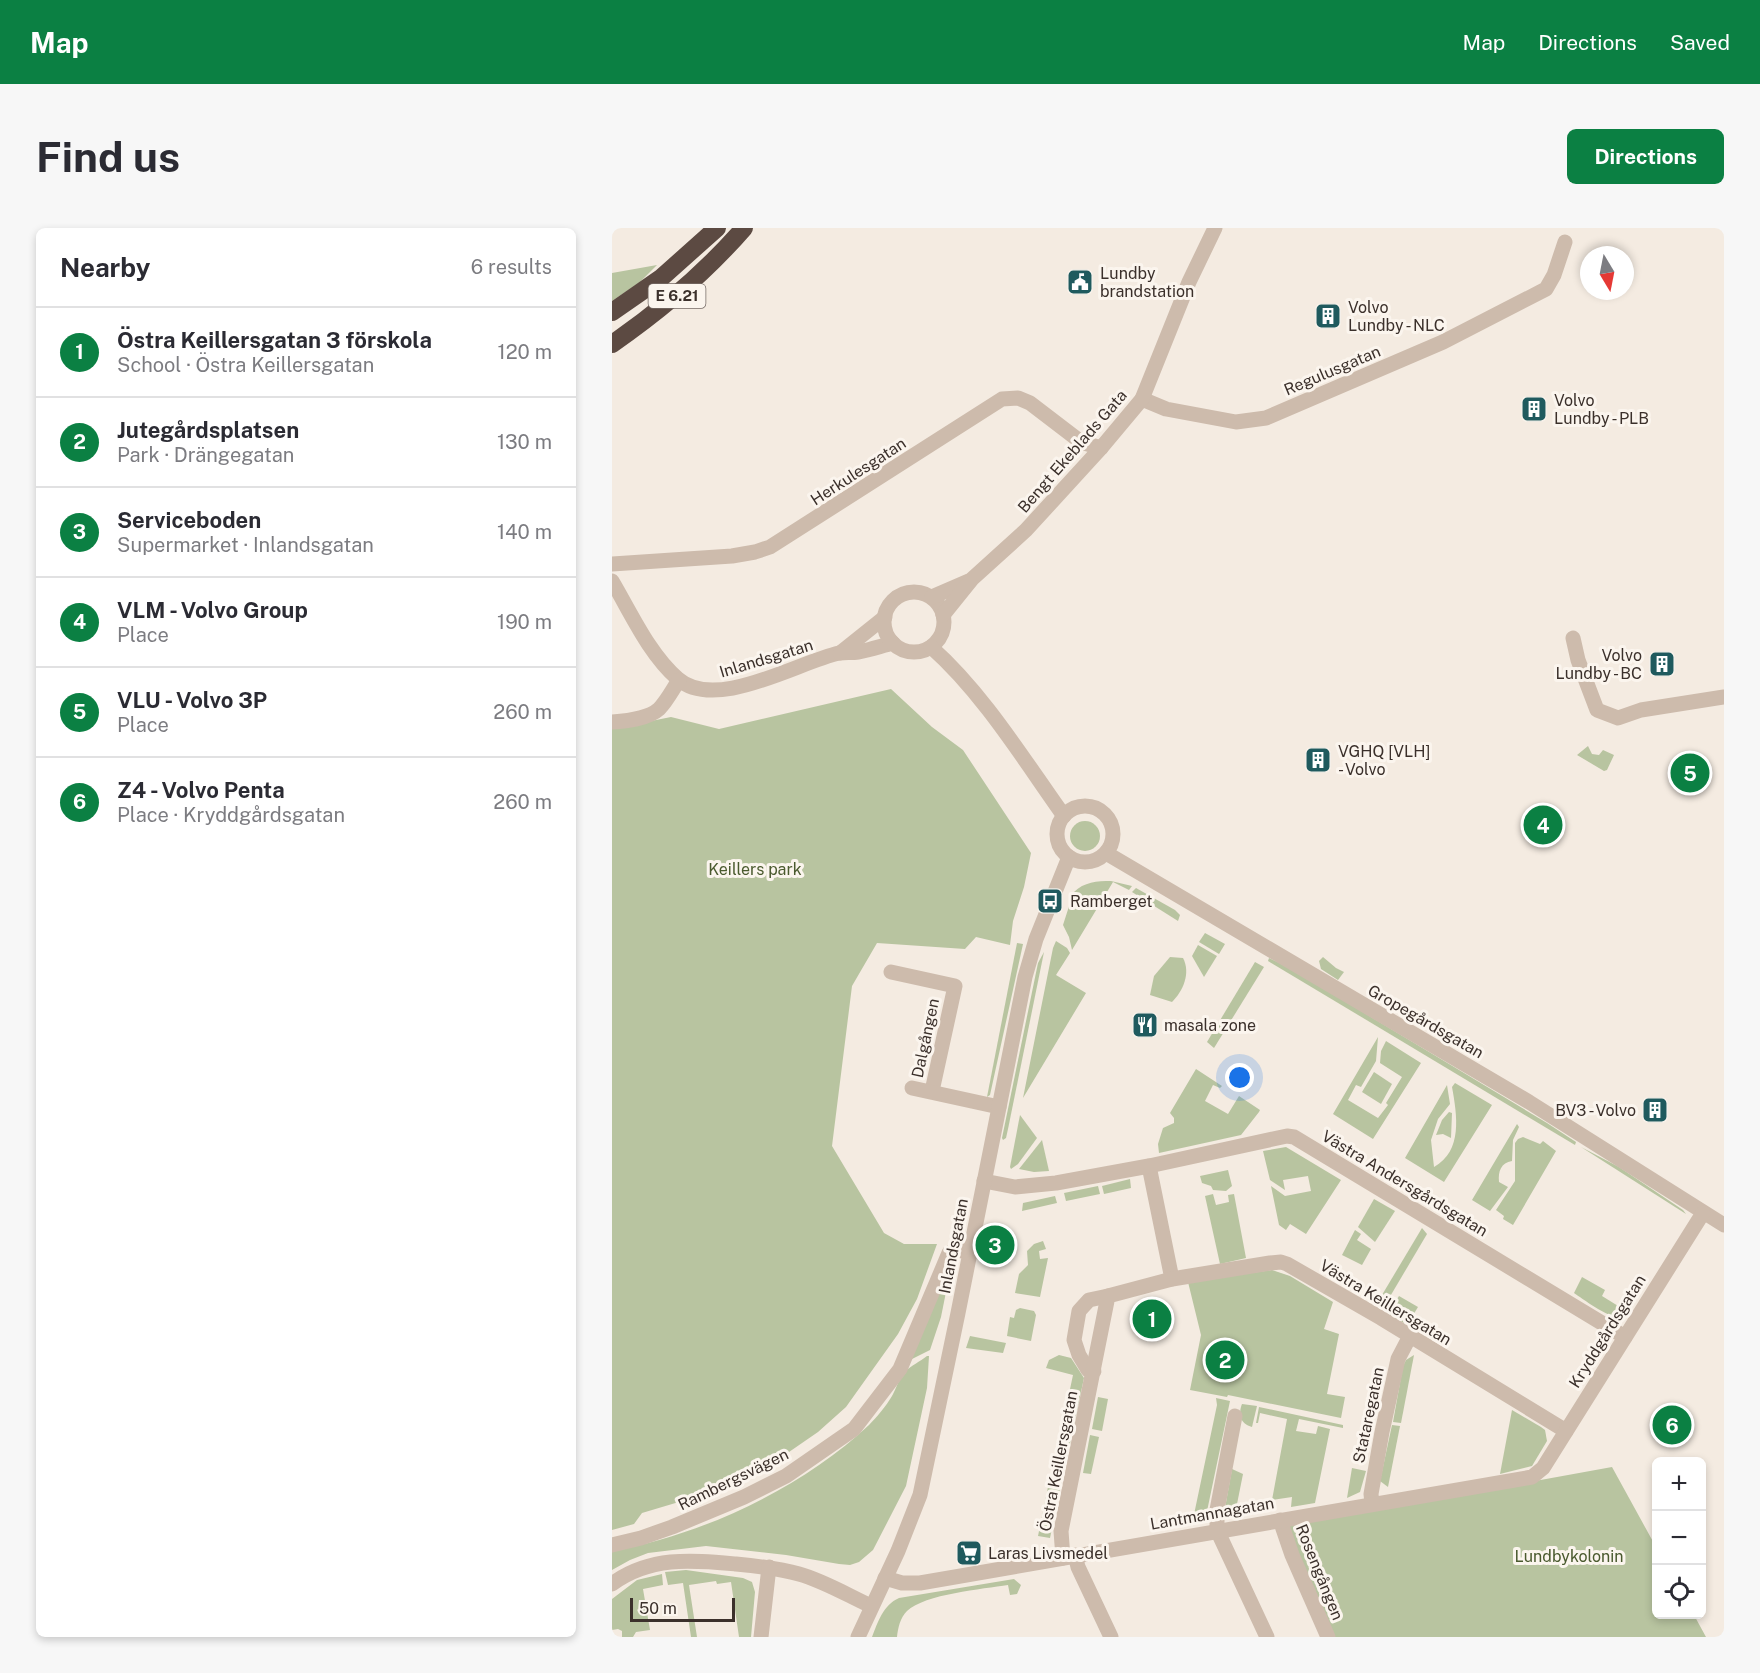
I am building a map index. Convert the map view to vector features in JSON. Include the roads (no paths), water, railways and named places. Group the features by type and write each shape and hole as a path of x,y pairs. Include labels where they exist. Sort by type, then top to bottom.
{"highway":[{"name":"E 6.21","path":"612,312 661,278 717,228"},
{"name":"E 6.21","path":"612,344 673,300 744,228"}],"street":[{"name":"Bengt Ekeblads Gata","path":"944,615 972,579 1026,530 1142,399 1189,282 1215,228"},
{"name":"Regulusgatan","path":"1142,399 1166,409 1236,422 1266,418 1443,342 1546,289 1554,275 1565,242"},
{"name":"Herkulesgatan","path":"612,564 732,556 770,547 1002,399 1018,398 1030,403 1081,442 1101,448"},
{"name":"Bengt Ekeblads Gata","path":"932,597 972,579"},
{"name":"Inlandsgatan","path":"612,581 649,643 679,680 690,687 704,691 717,691 790,672 840,653 885,617"},
{"path":"913,592 932,597 939,604 944,615 943,632 931,647 922,651 902,649 893,643 885,626 888,607 894,599 913,592"},
{"path":"1573,638 1578,660 1597,710 1618,718 1641,710 1724,697"},
{"name":"Inlandsgatan","path":"840,653 855,653 893,643"},
{"path":"931,647 968,685 1064,816"},
{"path":"612,722 638,718 659,710 679,680"},
{"path":"1085,806 1103,813 1109,819 1113,832 1111,846 1106,853 1097,860 1085,862 1069,857 1061,849 1058,838 1058,827 1064,816 1073,809 1085,806"},
{"name":"Gropegårdsgatan","path":"1106,853 1528,1102 1724,1225"},
{"name":"Inlandsgatan","path":"858,1637 920,1495 1025,977 1036,939 1069,857"},
{"name":"Dalgången","path":"891,972 955,986 932,1092"},
{"name":"Dalgången","path":"912,1088 999,1107"},
{"name":"Västra Andersgårdsgatan","path":"984,1181 1015,1187 1056,1183 1149,1166 1279,1137 1294,1137 1625,1337"},
{"path":"1149,1166 1172,1279"},
{"name":"Kryddgårdsgatan","path":"1543,1468 1703,1213"},
{"name":"Rambergsvägen","path":"612,1545 672,1527 744,1497 786,1476 854,1429 900,1369 949,1253 956,1250 970,1252"},
{"name":"Västra Keillersgatan","path":"1172,1279 1281,1262 1287,1264 1566,1431"},
{"name":"Östra Keillersgatan","path":"1094,1371 1088,1370 1079,1355 1074,1340 1079,1311 1084,1303 1172,1279"},
{"name":"Östra Keillersgatan","path":"1108,1296 1061,1531 1112,1637"},
{"name":"Stataregatan","path":"1372,1503 1371,1494 1378,1453 1398,1359 1410,1336"},
{"path":"1235,1416 1217,1510 1217,1530 1267,1637"},
{"name":"Lantmannagatan","path":"885,1578 902,1583 920,1582 1527,1478 1543,1468"},
{"name":"Rosengången","path":"1280,1520 1292,1555 1328,1637"},
{"path":"612,1584 642,1568 675,1560 691,1560 769,1568 816,1580 871,1605"},
{"path":"761,1637 769,1568"}],"place":[{"name":"Lundby brandstation","path":"1080,282"},
{"name":"Volvo Lundby - NLC","path":"1328,316"},
{"name":"Volvo Lundby - PLB","path":"1534,409"},
{"name":"Volvo Lundby - BC","path":"1662,664"},
{"name":"VGHQ [VLH] - Volvo","path":"1318,760"},
{"name":"VLU - Volvo 3P","path":"1690,773"},
{"name":"VLM - Volvo Group","path":"1543,825"},
{"name":"Ramberget","path":"1050,901"},
{"name":"masala zone","path":"1145,1025"},
{"name":"BV3 - Volvo","path":"1655,1110"},
{"name":"Serviceboden","path":"995,1245"},
{"name":"Östra Keillersgatan 3 förskola","path":"1152,1319"},
{"name":"Jutegårdsplatsen","path":"1225,1360"},
{"name":"Z4 - Volvo Penta","path":"1672,1425"},
{"name":"Laras Livsmedel","path":"969,1553"}],"park label":[{"name":"Keillers park","path":"755,869"},
{"name":"Lundbykolonin","path":"1569,1556"}]}
